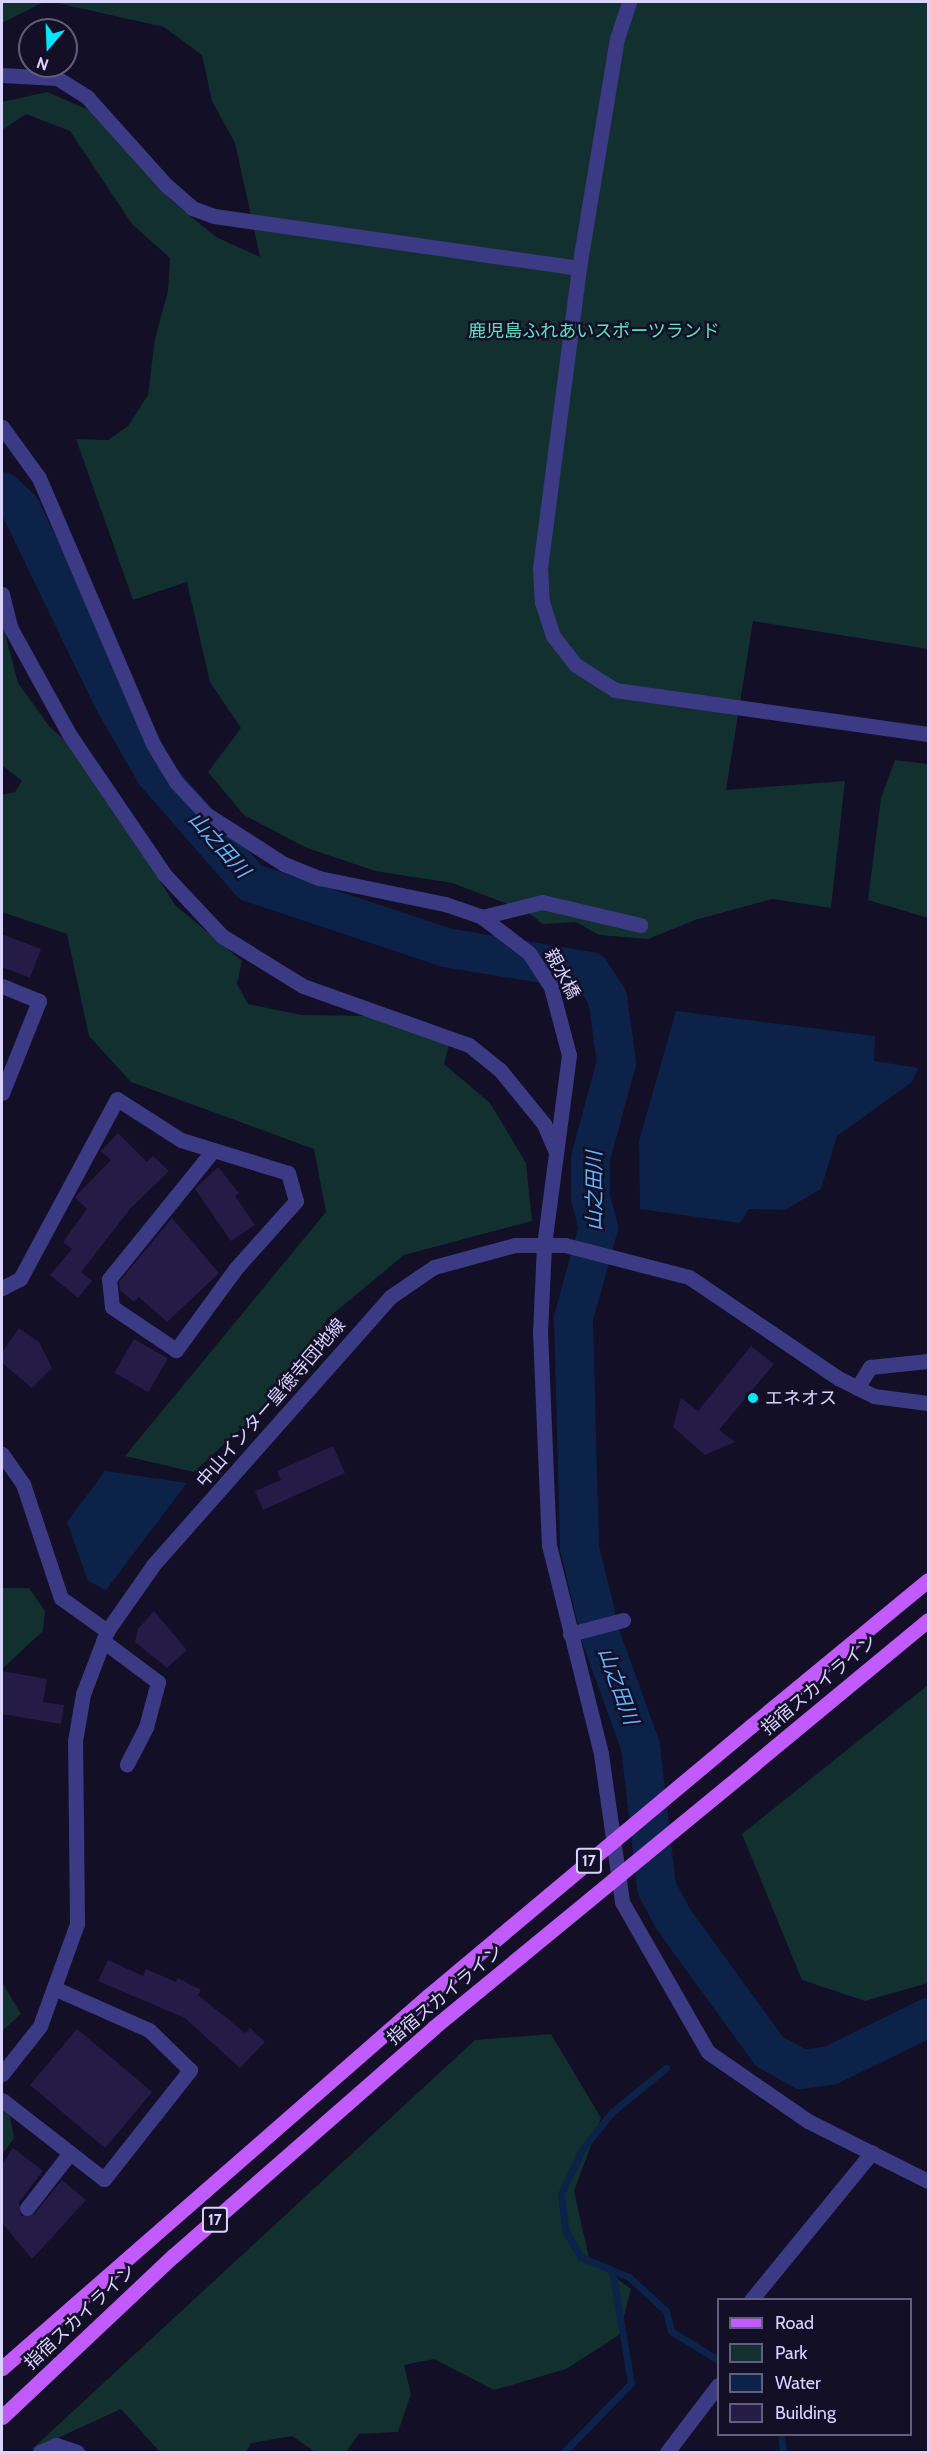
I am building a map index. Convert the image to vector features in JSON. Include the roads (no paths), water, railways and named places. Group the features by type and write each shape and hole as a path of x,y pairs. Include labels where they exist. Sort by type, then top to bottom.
{"main road":[{"name":"指宿スカイライン","path":"2,2368 428,1996 928,1580"},
{"name":"指宿スカイライン","path":"2,2417 173,2256 433,2028 928,1620"}],"street":[{"path":"628,2 617,38 579,268 540,567 542,602 553,636 576,665 615,690 928,735"},
{"path":"2,75 57,78 87,98 166,185 192,208 214,216 579,268"},
{"path":"2,427 39,478 153,744 176,782 206,814 284,864 319,878 482,917 542,902 640,925"},
{"path":"2,594 10,627 69,734 164,874 222,936 303,987 469,1045 501,1070 544,1124 556,1152"},
{"name":"親水橋","path":"482,917 529,953 551,987 563,1019 569,1055 544,1245 540,1332 549,1545 601,1754 622,1902 708,2052 808,2121 928,2181"},
{"path":"2,986 39,1000 2,1093"},
{"path":"2,1288 20,1279 117,1099 180,1140 212,1152 288,1173 296,1201 236,1268 176,1350 112,1307 109,1279 212,1152"},
{"name":"中山インター皇徳寺団地線","path":"2,2074 40,2026 56,1989 77,1924 75,1740 83,1694 105,1636 154,1564 390,1297 434,1267 515,1245 565,1245 689,1277 857,1388 874,1396 928,1403"},
{"path":"857,1388 870,1367 928,1360"},
{"path":"2,1454 23,1484 61,1598 158,1682 146,1727 126,1764"},
{"path":"570,1634 623,1620"},
{"path":"2,2100 104,2179 190,2070 149,2030 56,1989"},
{"path":"753,2298 872,2152"},
{"path":"27,2208 70,2153"},
{"path":"667,2452 717,2386"},
{"path":"40,2452 56,2445 77,2452"}],"water":[{"path":"676,1011 875,1036 874,1061 918,1068 912,1082 837,1136 821,1189 785,1210 749,1209 740,1223 640,1209 639,1141"},
{"path":"105,1471 187,1483 106,1590 88,1581 67,1522"}],"waterway":[{"name":"山之田川","path":"2,491 20,508 112,698 155,773 250,882 445,947 590,971 607,997 616,1062 590,1158 590,1197 598,1227 573,1318 579,1547 601,1638 640,1746 656,1887 673,1919 769,2051 801,2069 830,2065 928,2017"},
{"path":"666,2068 612,2112 581,2151 561,2194 566,2232 581,2257 629,2277 666,2311 671,2331 717,2359"},
{"path":"564,2452 631,2383 612,2271"},
{"path":"781,2436 783,2452"}],"place":[{"name":"エネオス","path":"753,1398"}],"park label":[{"name":"鹿児島ふれあいスポーツランド","path":"594,331"}]}
